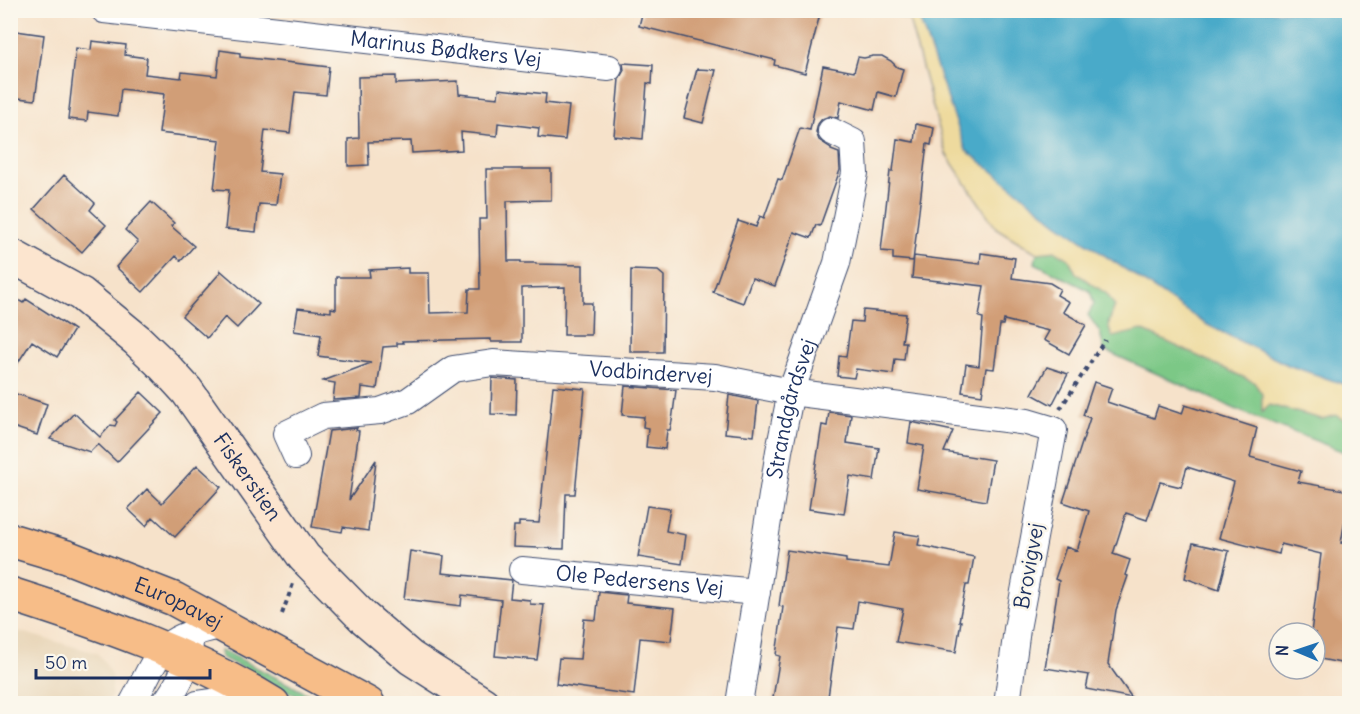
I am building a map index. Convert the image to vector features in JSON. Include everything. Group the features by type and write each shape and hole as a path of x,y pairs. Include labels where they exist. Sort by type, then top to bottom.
{"main road":[{"name":"Europavej","path":"10,540 67,558 174,599 368,704"},
{"path":"10,594 181,647 273,704"}],"street":[{"name":"Marinus Bødkers Vej","path":"104,10 609,68"},
{"name":"Strandgårdsvej","path":"739,704 779,451 791,392 837,263 855,173 853,142 831,131"},
{"name":"Fiskerstien","path":"10,255 81,294 137,340 187,391 304,557 363,617 411,658 483,704"},
{"name":"Vodbindervej","path":"296,456 286,434 323,416 380,411 408,401 453,369 493,363 715,377 791,392 1026,422 1054,430"},
{"name":"Brovigvej","path":"1007,704 1017,629 1054,430"},
{"name":"Ole Pedersens Vej","path":"522,570 757,592"},
{"path":"164,704 178,682 181,647 174,599"},
{"path":"132,704 181,647 223,625"},
{"path":"198,704 229,704"}],"path":[{"path":"1054,430 1058,411 1105,340"}],"shaded area":[{"path":"10,629 97,653 105,662 112,678 112,696 108,703 11,703"}],"green space":[{"path":"1056,251 1069,259 1076,273 1107,294 1115,306 1108,324 1142,330 1254,382 1270,405 1322,419 1336,415 1349,422 1349,454 1242,412 1104,350 1100,332 1088,315 1094,304 1090,291 1035,263 1037,253"},
{"path":"220,651 325,703 311,703 221,657"}],"sand":[{"path":"886,11 917,12 967,150 1057,223 1206,324 1288,365 1349,386 1349,422 1336,415 1322,419 1270,405 1262,412 1262,394 1254,382 1142,330 1113,337 1109,326 1115,306 1107,294 1076,273 1069,259 1056,251 1037,253 996,228 946,154 909,20"}],"water":[{"path":"914,11 1349,11 1349,386 1288,365 1206,324 1057,223 966,150 917,12"}],"building":[{"path":"643,10 821,10 805,73 774,65 775,60 639,26"},
{"path":"16,31 44,35 35,100 10,97 10,64"},
{"path":"92,41 126,45 125,55 147,58 145,74 181,78 182,72 217,76 220,50 240,53 240,57 329,67 326,95 295,92 290,133 265,130 260,172 280,174 276,205 259,204 256,232 225,229 229,190 214,189 220,140 159,133 164,94 121,89 118,116 88,112 87,121 68,119 76,48 91,50"},
{"path":"882,56 903,69 896,97 878,92 874,110 841,101 838,118 830,116 822,119 818,124 816,132 819,140 831,150 839,153 840,170 820,226 816,225 811,238 794,232 775,286 752,278 743,303 713,292 738,221 756,227 760,216 764,218 778,179 782,180 800,128 810,130 823,66 854,72 858,57"},
{"path":"623,63 653,65 652,84 647,83 643,139 614,136 619,79 624,70"},
{"path":"697,69 716,70 703,123 684,118"},
{"path":"396,76 396,84 458,81 459,94 498,98 499,89 546,94 545,103 569,106 565,140 538,137 539,128 498,123 497,136 461,132 462,150 412,153 411,141 368,142 369,165 348,166 348,139 359,138 358,77"},
{"path":"916,124 934,128 931,145 927,144 913,261 893,259 893,252 881,251 890,171 893,171 897,139 914,142"},
{"path":"486,169 551,169 551,200 507,201 508,261 583,265 583,303 592,303 591,335 564,335 565,287 522,288 522,342 491,342 491,339 402,341 403,343 397,343 397,346 383,347 377,389 362,387 361,398 333,400 335,383 323,381 371,363 318,356 321,335 294,331 298,308 331,312 331,308 336,309 336,277 370,277 369,270 408,268 408,273 429,273 430,313 468,312 469,289 480,289 479,219 487,219"},
{"path":"64,175 95,203 90,210 106,225 82,252 34,209"},
{"path":"151,202 174,223 171,226 194,246 181,261 176,256 143,292 116,267 138,242 125,230"},
{"path":"981,253 1015,258 1012,278 1050,283 1060,289 1057,295 1069,302 1063,312 1086,325 1069,354 1044,340 1049,331 1004,320 1003,325 1000,325 994,369 986,368 982,395 962,392 966,364 979,366 983,318 979,317 984,286 912,278 914,256 980,264"},
{"path":"220,270 259,304 237,328 225,317 207,338 182,316 220,273"},
{"path":"631,270 658,271 664,276 663,352 630,352"},
{"path":"10,295 23,303 26,299 74,330 57,357 32,341 10,375"},
{"path":"863,310 906,314 902,342 906,342 904,360 895,359 893,374 856,369 854,378 837,376 839,356 846,357 851,321 862,322"},
{"path":"1047,367 1068,374 1052,405 1032,394"},
{"path":"492,378 517,380 516,415 491,414"},
{"path":"1094,382 1112,388 1107,402 1154,418 1158,406 1182,414 1185,405 1257,428 1250,457 1301,471 1298,482 1350,491 1341,543 1350,544 1350,642 1346,664 1327,660 1327,621 1313,621 1321,554 1281,544 1279,554 1219,538 1234,482 1187,467 1181,487 1160,482 1147,520 1126,513 1113,554 1130,560 1125,575 1128,576 1116,610 1108,664 1132,698 1086,689 1089,675 1045,668 1059,581 1055,579 1066,547 1077,551 1089,511 1063,502 1090,418 1083,415"},
{"path":"553,386 585,389 575,494 566,494 564,549 513,547 514,526 519,526 519,522 539,523"},
{"path":"625,386 676,390 665,449 646,447 648,428 643,427 644,417 622,415"},
{"path":"10,392 47,404 37,435 10,426"},
{"path":"141,392 163,413 117,462 98,444 90,452 50,439 74,413 100,437 111,425 115,426 117,422 115,420"},
{"path":"729,395 758,401 754,436 725,433"},
{"path":"829,412 851,415 847,443 879,448 874,480 850,476 844,514 809,509 822,425 827,426"},
{"path":"911,422 953,431 944,452 993,460 986,501 917,489 924,446 908,443"},
{"path":"357,428 356,430 359,431 349,500 376,460 368,531 343,527 342,532 312,527 329,431"},
{"path":"197,465 221,487 175,537 153,517 146,526 128,509 147,489 162,503"},
{"path":"647,506 670,509 666,531 686,535 682,564 638,557"},
{"path":"895,532 920,536 918,545 974,557 959,621 961,621 956,652 896,642 903,609 858,601 854,629 838,627 827,704 772,704 780,656 776,655 783,607 779,606 787,550 846,559 846,562 889,567"},
{"path":"1193,543 1229,551 1219,590 1185,578"},
{"path":"410,551 444,556 442,573 512,580 510,598 530,600 530,604 544,605 537,660 495,656 501,600 462,595 461,606 404,599"},
{"path":"599,592 627,595 626,603 675,608 671,641 640,638 634,695 556,684 559,658 580,659 584,619 596,620"}]}
